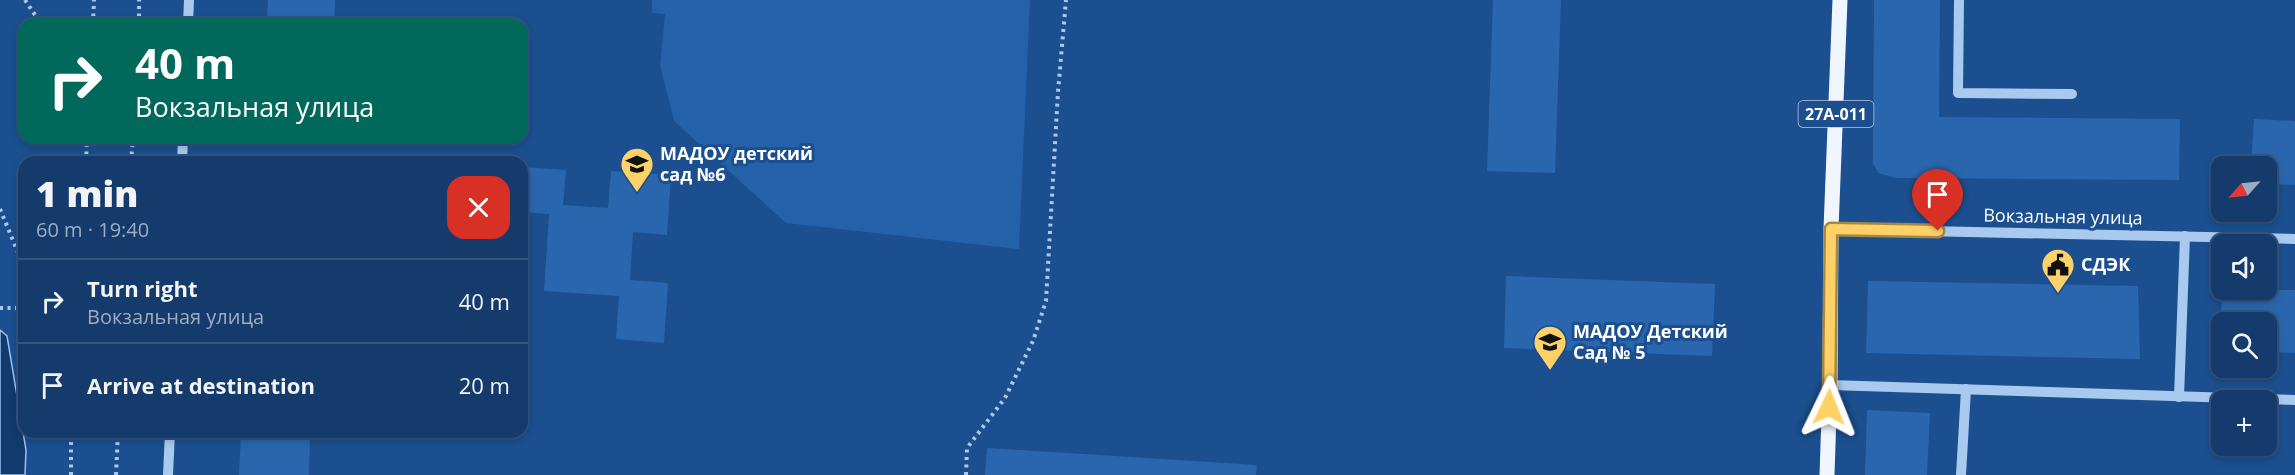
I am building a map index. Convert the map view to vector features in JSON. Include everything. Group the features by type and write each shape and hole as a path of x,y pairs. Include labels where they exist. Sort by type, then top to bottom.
{"main road":[{"name":"27А-011","path":"1827,475 1831,229 1840,0"}],"street":[{"path":"188,18 189,0"},
{"path":"1959,0 1958,93 2072,94"},
{"name":"Вокзальная улица","path":"1831,229 2295,238"},
{"path":"2179,397 2185,236"},
{"path":"1830,385 2295,400"},
{"path":"1961,475 1966,389"},
{"path":"168,475 170,438"}],"path":[{"path":"25,0 37,18"},
{"path":"93,18 94,0"},
{"path":"139,0 139,18"},
{"path":"966,475 967,448 1005,398 1032,341 1046,302 1058,92 1066,0"},
{"path":"0,208 18,252"},
{"path":"0,308 18,308"},
{"path":"71,438 71,475"},
{"path":"116,475 118,438"}],"shaded area":[{"path":"652,0 1030,0 1019,249 786,223 674,121 660,66 665,14 652,13"},
{"path":"0,330 7,336 18,402 18,438 24,438 26,450 25,475 0,475"}],"building":[{"path":"268,0 335,0 334,18 267,18"},
{"path":"1493,0 1561,0 1555,173 1487,171"},
{"path":"1874,0 1940,0 1939,117 2180,119 2179,180 1896,178 1878,173 1873,163"},
{"path":"2254,119 2295,121 2295,185 2277,184 2277,156 2252,156"},
{"path":"528,167 566,170 563,205 608,208 611,171 671,175 667,235 633,232 630,280 668,283 664,343 616,339 619,296 544,291 549,214 528,212"},
{"path":"1506,276 1715,284 1712,356 1504,348"},
{"path":"1868,281 2138,286 2140,359 1866,353"},
{"path":"2277,290 2295,290 2295,353 2277,352 2277,312 2221,312 2222,300 2277,300"},
{"path":"1867,410 1930,413 1927,475 1865,475"},
{"path":"241,438 310,438 309,475 239,475"},
{"path":"987,448 1257,465 1256,475 985,475"}],"place":[{"name":"МАДОУ детский сад №6","path":"637,193"},
{"name":"СДЭК","path":"2058,294"},
{"name":"МАДОУ Детский Сад № 5","path":"1550,371"}],"route":[{"path":"1829,407 1831,229 1938,231"}]}
